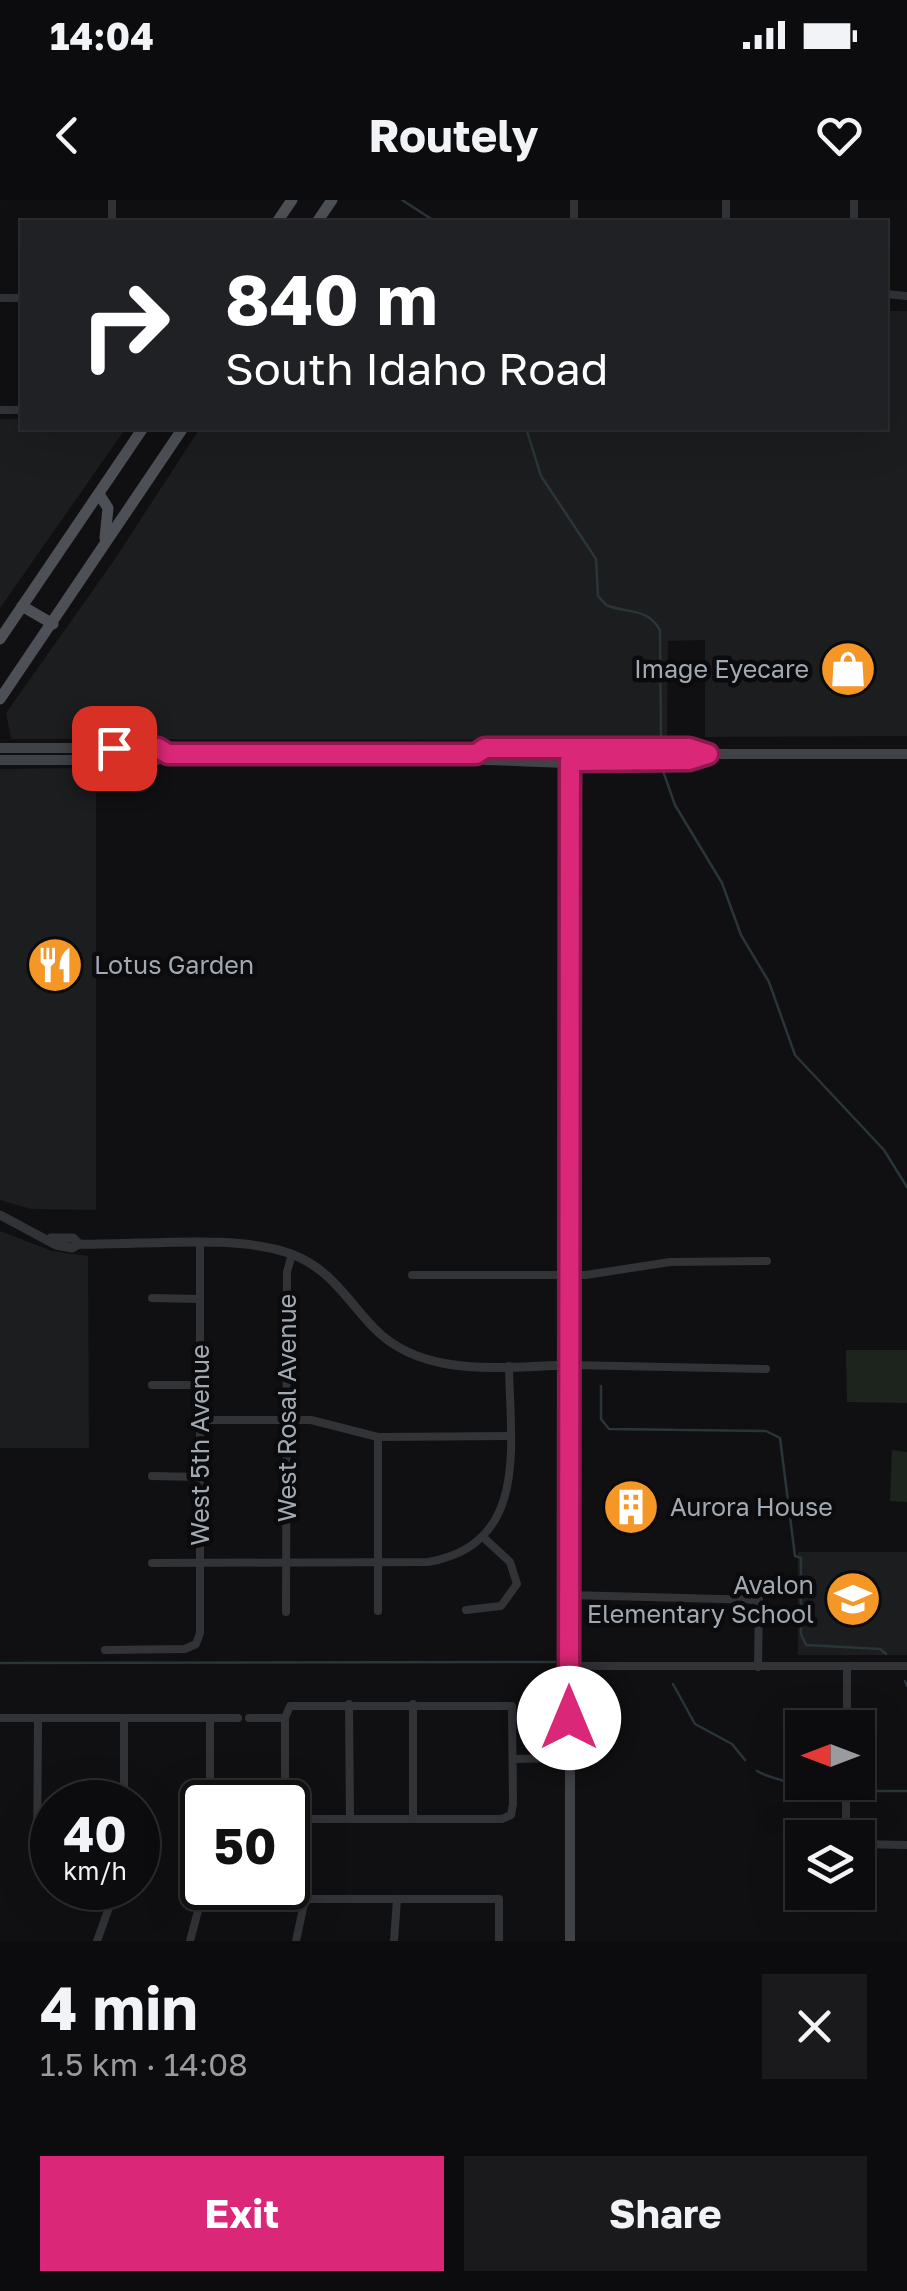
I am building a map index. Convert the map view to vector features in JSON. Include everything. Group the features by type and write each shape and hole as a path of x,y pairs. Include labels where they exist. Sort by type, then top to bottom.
{"main road":[{"path":"0,639 142,430"},
{"path":"0,698 182,430"},
{"path":"96,560 109,522 107,503 99,494"},
{"path":"22,606 53,624"},
{"path":"0,748 158,748 168,754"},
{"path":"0,760 157,760 168,754 476,754 485,748 659,754 689,760 708,754 907,754"},
{"path":"476,754 485,760 570,761 659,754"},
{"path":"570,761 570,1941"}],"street":[{"path":"0,1216 64,1246 244,1244 292,1254 323,1271 373,1328 404,1350 452,1365 766,1369"},
{"name":"West 5th Avenue","path":"105,1650 185,1649 196,1644 200,1563 200,1245"},
{"name":"West Rosal Avenue","path":"286,1612 287,1272 292,1254"},
{"path":"412,1275 570,1275 617,1273 670,1262 767,1261"},
{"path":"152,1298 200,1298"},
{"path":"152,1563 445,1560 494,1526 507,1496 509,1366"},
{"path":"152,1385 200,1385"},
{"path":"200,1420 324,1422 378,1437 510,1436"},
{"path":"378,1437 378,1611"},
{"path":"152,1476 200,1477"},
{"path":"466,1610 501,1606 516,1584 510,1562 483,1537"},
{"path":"569,1595 759,1600 758,1667"},
{"path":"569,1666 907,1666"},
{"path":"847,1666 847,1710"},
{"path":"349,1704 350,1819"},
{"path":"413,1819 414,1704"},
{"path":"285,1780 285,1718 290,1706 512,1706 511,1815 502,1819 310,1816"},
{"path":"0,1718 238,1718"},
{"path":"38,1718 38,1780"},
{"path":"124,1718 124,1780"},
{"path":"210,1718 210,1780"},
{"path":"249,1718 285,1718"},
{"path":"514,1759 570,1758"},
{"path":"875,1844 907,1845"},
{"path":"394,1941 398,1898"},
{"path":"296,1941 305,1899 398,1898 499,1899 499,1941"},
{"path":"97,1941 108,1910"},
{"path":"190,1941 198,1910"}],"shaded area":[{"path":"888,311 907,311 907,736 705,737 705,640 668,641 667,740 11,739 6,713 115,559 199,430 888,430"},
{"path":"0,419 20,419 20,430 125,430 0,608"},
{"path":"90,768 96,785 96,1210 31,1209 0,1200 0,769"},
{"path":"0,1231 52,1251 88,1256 89,1448 0,1448"},
{"path":"846,1350 907,1350 907,1403 847,1402"},
{"path":"892,1450 907,1452 907,1502 890,1501"},
{"name":"Avalon Elementary School","path":"798,1552 907,1552 907,1655 798,1655"}],"waterway":[{"path":"402,200 433,220"},
{"path":"527,430 541,476 596,559 598,596 606,605 649,618 660,630 661,740"},
{"path":"662,768 675,805 722,883 741,935 769,982 795,1055 884,1150 907,1187"},
{"path":"601,1386 601,1419 609,1429 766,1431 780,1438 795,1556 801,1558 801,1634 806,1645 880,1649 886,1654"},
{"path":"0,1663 555,1662"},
{"path":"905,1681 907,1686"},
{"path":"673,1684 695,1724 732,1744 745,1760"},
{"path":"757,1771 785,1782"},
{"path":"875,1791 907,1791"}],"place":[{"name":"Image Eyecare","path":"848,669"},
{"name":"Lotus Garden","path":"55,965"},
{"name":"Aurora House","path":"631,1507"},
{"name":"Avalon Elementary School","path":"853,1599"}],"route":[{"path":"114,748 158,748 168,754 476,754 485,748 689,748 708,754 689,760 570,761 569,1718"}]}
